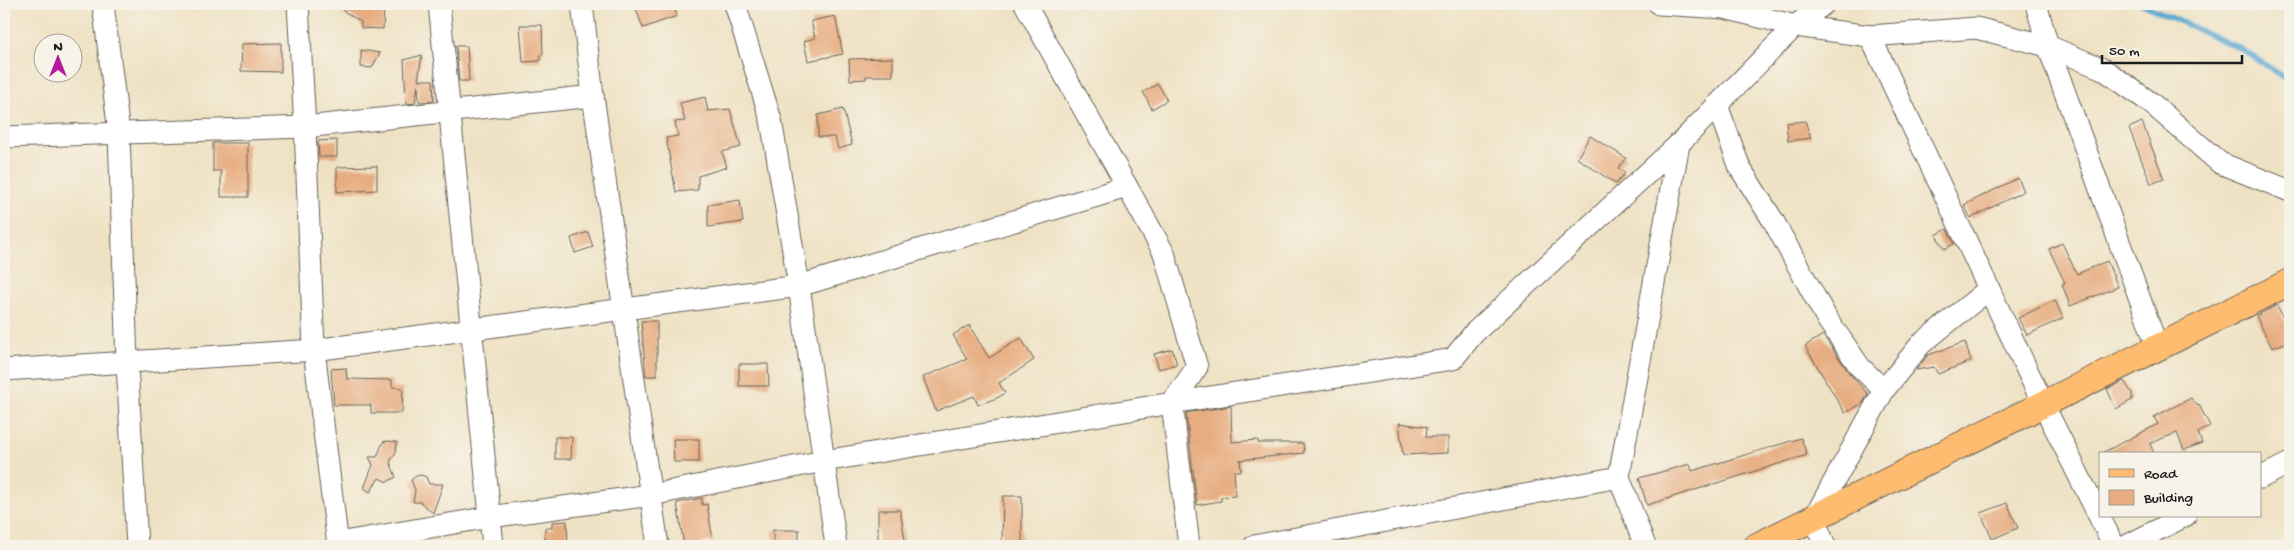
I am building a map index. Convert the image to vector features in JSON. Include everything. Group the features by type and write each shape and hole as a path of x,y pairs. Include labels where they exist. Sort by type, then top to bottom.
{"main road":[{"path":"1757,546 2044,406 2157,346 2290,282"}],"street":[{"path":"103,4 119,133 127,363 137,546"},
{"path":"298,4 306,126 314,350 338,545 490,517 651,495 824,462 1172,403 1453,359 1474,332 1679,144 1795,26 1824,4"},
{"path":"439,4 493,546"},
{"path":"582,4 593,96 658,546"},
{"path":"735,4 771,120 800,286 836,546"},
{"path":"1025,4 1164,253 1197,367 1172,403 1189,546"},
{"path":"1659,4 1725,8 1795,26 1870,36 1976,28 2048,46 2103,69 2151,103 2220,163 2290,190"},
{"path":"2036,4 2048,46 2157,346"},
{"path":"1870,36 2044,406 2099,516"},
{"path":"4,137 306,126 593,96"},
{"path":"1717,106 1740,168 1774,222 1827,319 1860,367 1884,390"},
{"path":"1645,546 1619,477 1679,144"},
{"path":"4,370 314,350 800,286 1127,187"},
{"path":"1825,546 1814,518 1884,390 1921,344 1989,289"},
{"path":"2262,477 2290,463"},
{"path":"1254,546 1619,477"},
{"path":"2100,518 2114,546"},
{"path":"2126,546 2182,518"}],"building":[{"path":"634,4 673,4 677,16 643,28"},
{"path":"334,5 384,5 383,29 361,28 361,22"},
{"path":"835,16 843,54 808,61 804,41 815,38 811,21"},
{"path":"520,25 542,25 543,55 540,55 540,61 523,62"},
{"path":"281,43 281,72 241,71 242,44"},
{"path":"456,46 467,46 469,81 459,81"},
{"path":"361,50 380,53 372,68 361,67"},
{"path":"422,55 418,80 433,80 434,101 419,102 418,85 415,103 406,104 404,60"},
{"path":"893,58 893,76 866,76 866,79 850,80 849,59"},
{"path":"1158,84 1167,100 1152,109 1143,92"},
{"path":"705,97 708,111 730,109 741,147 722,152 727,167 698,176 698,190 676,192 666,138 678,136 675,122 685,121 680,103"},
{"path":"843,109 852,145 838,149 835,137 818,137 818,115"},
{"path":"1805,121 1811,138 1788,141 1786,123"},
{"path":"2142,122 2164,179 2151,184 2129,128"},
{"path":"1590,136 1626,158 1618,168 1625,173 1616,184 1577,158"},
{"path":"337,140 337,157 319,157 318,141"},
{"path":"213,143 248,143 248,197 221,197 221,171 213,171"},
{"path":"377,166 377,190 337,192 337,167"},
{"path":"2018,178 2024,191 1971,218 1964,205"},
{"path":"740,200 743,222 708,227 708,205"},
{"path":"1947,229 1954,244 1944,249 1936,235"},
{"path":"588,232 593,247 575,253 571,238"},
{"path":"2062,243 2077,274 2107,261 2118,287 2070,306 2062,284 2065,283 2049,249"},
{"path":"2055,300 2063,318 2027,335 2018,318"},
{"path":"2277,305 2290,332 2290,341 2272,348 2256,316"},
{"path":"641,321 657,321 657,376 646,376"},
{"path":"969,325 989,358 1021,338 1034,360 999,383 1005,393 999,397 978,405 974,396 936,411 923,377 967,359 953,335"},
{"path":"1823,335 1850,374 1868,394 1863,403 1845,413 1805,346"},
{"path":"1965,342 1971,361 1938,374 1934,367 1916,370 1928,355"},
{"path":"1172,349 1177,364 1159,369 1154,354"},
{"path":"739,364 768,364 769,386 739,386"},
{"path":"346,368 347,379 392,380 392,387 403,388 402,413 371,413 371,405 334,405 331,369"},
{"path":"2124,381 2132,393 2132,400 2116,409 2107,389"},
{"path":"2191,398 2199,405 2210,426 2198,433 2202,443 2184,450 2177,433 2150,443 2153,452 2104,452 2158,424 2154,417"},
{"path":"1231,406 1232,442 1258,440 1258,443 1303,443 1304,453 1240,460 1241,471 1234,471 1236,496 1221,497 1221,501 1197,505 1186,413"},
{"path":"1399,423 1427,427 1426,437 1448,437 1448,453 1403,455"},
{"path":"555,437 572,437 571,459 555,459"},
{"path":"1801,438 1807,455 1647,505 1639,478 1690,464 1692,471"},
{"path":"673,439 699,439 699,462 674,462"},
{"path":"383,442 397,442 396,452 390,462 396,477 387,482 379,478 370,492 364,488 373,465 369,457 377,457"},
{"path":"421,475 426,477 429,484 443,484 433,513 420,502 413,502 415,490 411,480"},
{"path":"1003,496 1022,496 1022,542 1002,542"},
{"path":"702,498 702,505 707,504 713,541 684,546 677,503"},
{"path":"2007,503 2018,528 1992,539 1981,513"},
{"path":"878,510 900,510 905,540 878,546"},
{"path":"567,521 568,546 545,546 545,528 552,528 552,522"},
{"path":"773,530 799,530 799,546 773,546"}],"waterway":[{"path":"2142,4 2243,50 2290,81"}]}
